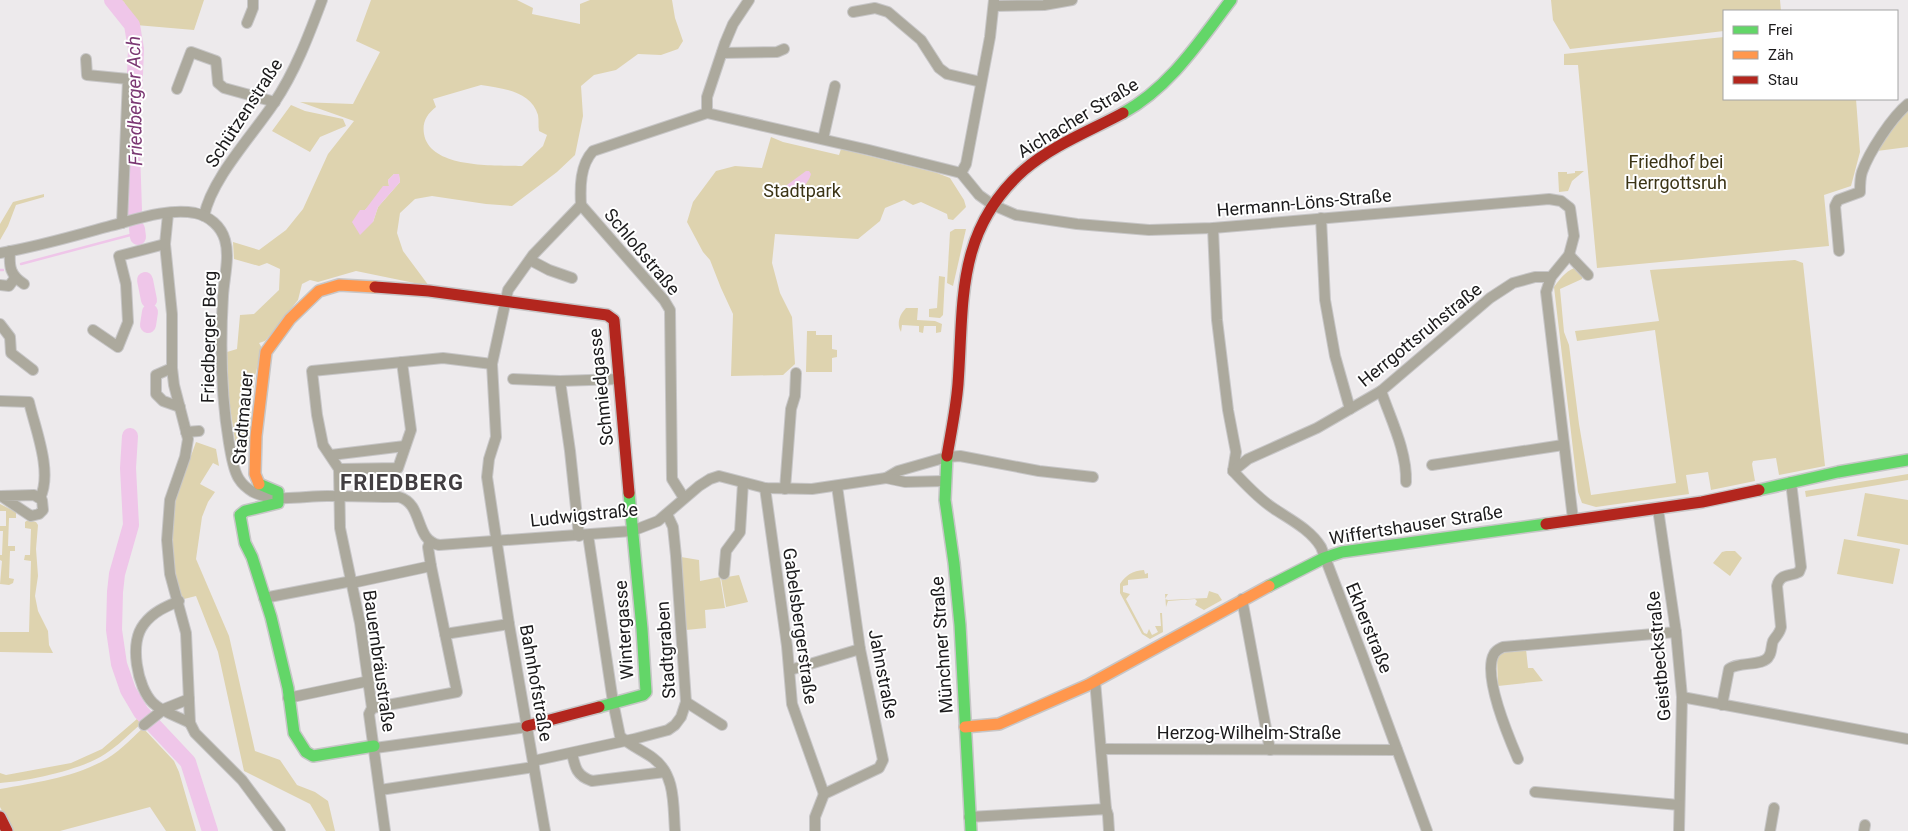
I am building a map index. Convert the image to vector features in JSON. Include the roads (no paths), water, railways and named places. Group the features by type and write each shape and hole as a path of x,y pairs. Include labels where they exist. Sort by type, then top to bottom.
{"street":[{"path":"246,23 253,8 253,0"},
{"name":"Schützenstraße","path":"204,216 221,177 275,102 297,61 322,0"},
{"path":"749,0 733,24 722,53 707,97 707,113 823,139 961,174 966,164 990,37 994,3 1044,5 1072,0"},
{"name":"Aichacher Straße","path":"948,456 958,391 962,286 972,245 993,205 1012,182 1033,162 1131,108 1160,87 1199,42 1231,0"},
{"path":"853,12 875,8 888,12 921,40 939,68 948,74 981,82"},
{"path":"722,53 777,52 784,49"},
{"path":"177,89 191,52 216,61 218,83 224,88 275,102"},
{"path":"86,59 87,75 128,79 131,221"},
{"path":"823,139 835,86"},
{"path":"1839,250 1835,206 1838,200 1860,192 1862,173 1870,158 1889,126 1908,104"},
{"name":"Schloßstraße","path":"684,498 672,479 670,310 664,300 580,205 580,188 586,159 593,151 707,113"},
{"name":"Hermann-Löns-Straße","path":"961,174 975,192 993,205 1016,215 1084,225 1149,230 1213,228 1549,199 1561,200 1570,208 1574,236 1569,255"},
{"name":"Bahnhofstraße","path":"545,831 509,624 487,477 489,460 496,437 492,364 508,290 530,260 580,205"},
{"path":"0,285 9,286 20,281 5,252 131,221 168,214 189,213 204,216"},
{"path":"168,214 165,244 172,314 172,368 174,385 188,439 185,457 170,500 167,540 170,574 179,601 188,649 190,723 195,734 242,780 280,831"},
{"name":"Friedberger Berg","path":"204,216 218,226 226,242 221,337 222,381 226,424 234,467 238,478 251,491 263,496 279,498 399,497 411,504 422,531 430,542"},
{"path":"1320,218 1324,300 1350,409"},
{"path":"1213,228 1217,320 1228,410 1236,452 1233,471"},
{"path":"93,330 118,347 128,322 126,284 119,256 165,244"},
{"path":"1573,519 1546,292 1551,277 1569,255 1588,275"},
{"path":"530,260 572,278"},
{"name":"Herrgottsruhstraße","path":"1233,471 1248,459 1317,428 1381,391 1490,298 1514,283 1535,277 1551,277"},
{"name":"Stadtmauer","path":"279,498 278,492 258,483 255,474 256,436 266,352 290,319 319,291 339,285 358,286 429,291 505,301"},
{"name":"Schmiedgasse","path":"505,301 607,315 614,320 632,531"},
{"path":"0,324 10,338 10,353 33,370"},
{"path":"402,362 411,430 398,468 339,469 323,445 317,415 312,371 402,362 443,358 492,364"},
{"path":"172,368 156,375 156,394 162,401 180,407"},
{"path":"785,489 791,409 796,396 796,373"},
{"path":"513,379 560,381 620,380"},
{"path":"560,381 612,702 620,736 654,759 665,772 672,789 675,831"},
{"path":"1381,391 1406,468 1406,482"},
{"path":"0,401 29,402 43,460 44,491 40,498"},
{"path":"186,432 199,431"},
{"path":"1432,465 1563,445"},
{"path":"331,455 405,446"},
{"path":"948,456 964,456 1039,471 1093,477"},
{"name":"Ludwigstraße","path":"430,542 439,545 632,531 658,521 684,498 710,479 719,476 765,488 812,489 886,478 898,472 948,456"},
{"name":"Münchner Straße","path":"948,456 945,481 960,623 971,831"},
{"name":"Wiffertshauser Straße","path":"965,727 999,724 1043,706 1095,681 1242,599 1324,558 1342,552 1716,499 1792,482 1908,460"},
{"name":"Bauernbräustraße","path":"339,469 340,528 352,582 369,681 372,708 369,714 385,831"},
{"name":"Ekherstraße","path":"1233,471 1245,485 1274,509 1282,512 1316,538 1364,657 1427,831"},
{"name":"Ludwigstraße","path":"886,478 904,482 945,481"},
{"path":"1722,705 1729,669 1765,661 1769,658 1772,643 1780,632 1781,627 1776,586 1782,577 1799,572 1801,567 1792,482"},
{"path":"724,574 726,551 740,532 743,483"},
{"name":"Jahnstraße","path":"824,794 879,768 883,760 860,649 837,486"},
{"name":"Gabelsbergerstraße","path":"765,488 790,670 792,704 824,794"},
{"path":"34,495 40,498 43,504 42,510 40,514 31,516 0,496 34,495"},
{"path":"279,498 278,503 245,511 240,515 245,543 252,558 271,616 288,688 294,733 306,752 313,756 527,726"},
{"name":"Geistbeckstraße","path":"1658,508 1676,632 1682,697 1679,831"},
{"name":"Stadtgraben","path":"380,790 534,764 668,730 675,725 684,711 686,702 676,556 673,527 668,514"},
{"name":"Wintergasse","path":"527,726 643,695 646,692 640,602 632,531"},
{"path":"372,708 457,692 431,566 428,547 430,542"},
{"path":"264,598 431,566"},
{"path":"1242,599 1270,750"},
{"path":"179,601 158,610 143,625 136,645 140,685 146,696 155,705 190,723"},
{"path":"445,634 509,624"},
{"path":"1518,759 1498,706 1494,689 1492,660 1498,650 1503,647 1676,632"},
{"path":"790,670 860,649"},
{"path":"288,698 369,681"},
{"path":"1095,681 1109,831"},
{"path":"1682,697 1908,739"},
{"path":"145,724 154,715 189,699"},
{"path":"686,702 722,725"},
{"name":"Herzog-Wilhelm-Straße","path":"1100,749 1397,750"},
{"path":"572,753 577,771 585,779 592,781 665,772"},
{"path":"1535,792 1680,805"},
{"path":"815,831 815,817 824,794"},
{"path":"1770,831 1774,808"},
{"path":"969,816 1106,809"},
{"path":"0,817 7,831"}],"waterway":[{"name":"Friedberger Ach","path":"112,0 132,25 136,49 132,150 134,210"},
{"name":"Friedberger Ach","path":"137,229 138,237"},
{"path":"21,264 138,233"},
{"name":"Friedberger Ach","path":"145,280 149,300"},
{"name":"Friedberger Ach","path":"148,325 150,312"},
{"name":"Friedberger Ach","path":"130,436 128,468 131,525 117,574 115,592 114,630 119,664 128,690 141,712 188,762 210,831"}],"district":[{"name":"FRIEDBERG","path":"402,482"}],"park label":[{"name":"Friedhof bei Herrgottsruh","path":"1676,172"},
{"name":"Stadtpark","path":"802,191"}]}
